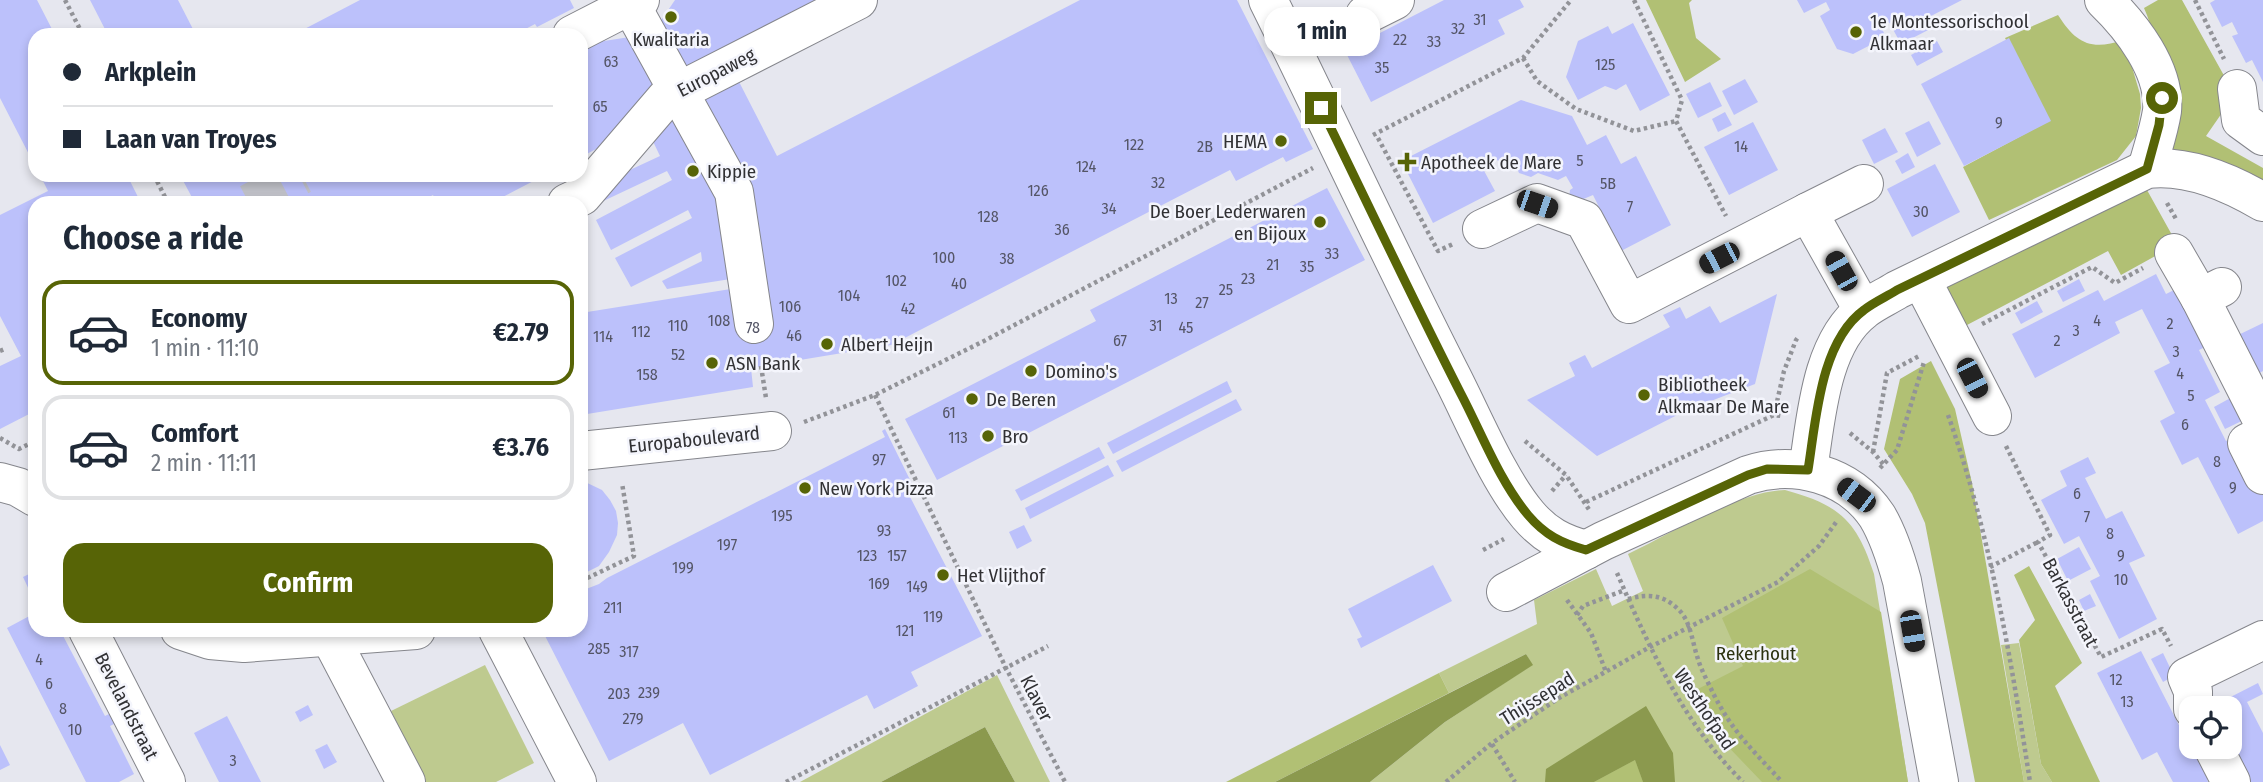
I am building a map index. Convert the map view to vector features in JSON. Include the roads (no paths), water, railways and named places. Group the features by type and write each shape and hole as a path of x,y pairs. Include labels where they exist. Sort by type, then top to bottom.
{"street":[{"name":"Europaweg","path":"582,196 666,98 859,0"},
{"path":"1268,0 1412,298 1505,479 1523,508 1545,533 1566,544 1594,545"},
{"path":"2104,0 2144,48 2162,98 2159,125 2147,169"},
{"path":"583,28 621,4 678,92 734,192 754,324"},
{"path":"2237,89 2241,120 2263,136"},
{"path":"1808,470 1829,361 1838,342 1863,310 2147,169 2190,171 2232,186 2263,202"},
{"path":"1482,229 1537,204 1584,220 1629,304 1864,184"},
{"path":"1808,212 1863,310"},
{"path":"2174,253 2211,293 2263,422"},
{"path":"1921,279 1937,352 1992,416"},
{"name":"Europaboulevard","path":"598,449 772,432"},
{"path":"2263,435 2247,443 2263,475"},
{"path":"1506,592 1594,545 1748,475 1767,469 1808,470 1828,477 1856,495 1877,517 1894,553 1902,581 1939,782"},
{"path":"0,482 18,486 28,492"},
{"name":"Bevelandstraat","path":"92,637 166,782"},
{"path":"201,637 231,643 330,637 406,782"},
{"path":"502,637 577,782"},
{"path":"2190,693 2263,640"},
{"path":"2219,759 2231,782"}],"tunnel":[{"path":"262,196 289,182"}],"place":[{"name":"Kwalitaria","path":"671,17"},
{"name":"1e Montessorischool Alkmaar","path":"1856,32"},
{"name":"HEMA","path":"1281,141"},
{"name":"Apotheek de Mare","path":"1407,162"},
{"name":"Kippie","path":"693,171"},
{"name":"De Boer Lederwaren en Bijoux","path":"1320,222"},
{"name":"Albert Heijn","path":"827,344"},
{"name":"ASN Bank","path":"712,363"},
{"name":"Domino's","path":"1031,371"},
{"name":"Bibliotheek Alkmaar De Mare","path":"1644,395"},
{"name":"De Beren","path":"972,399"},
{"name":"Bro","path":"988,436"},
{"name":"New York Pizza","path":"805,488"},
{"name":"Het Vlijthof","path":"943,575"}],"park label":[{"name":"Rekerhout","path":"1756,653"}]}
